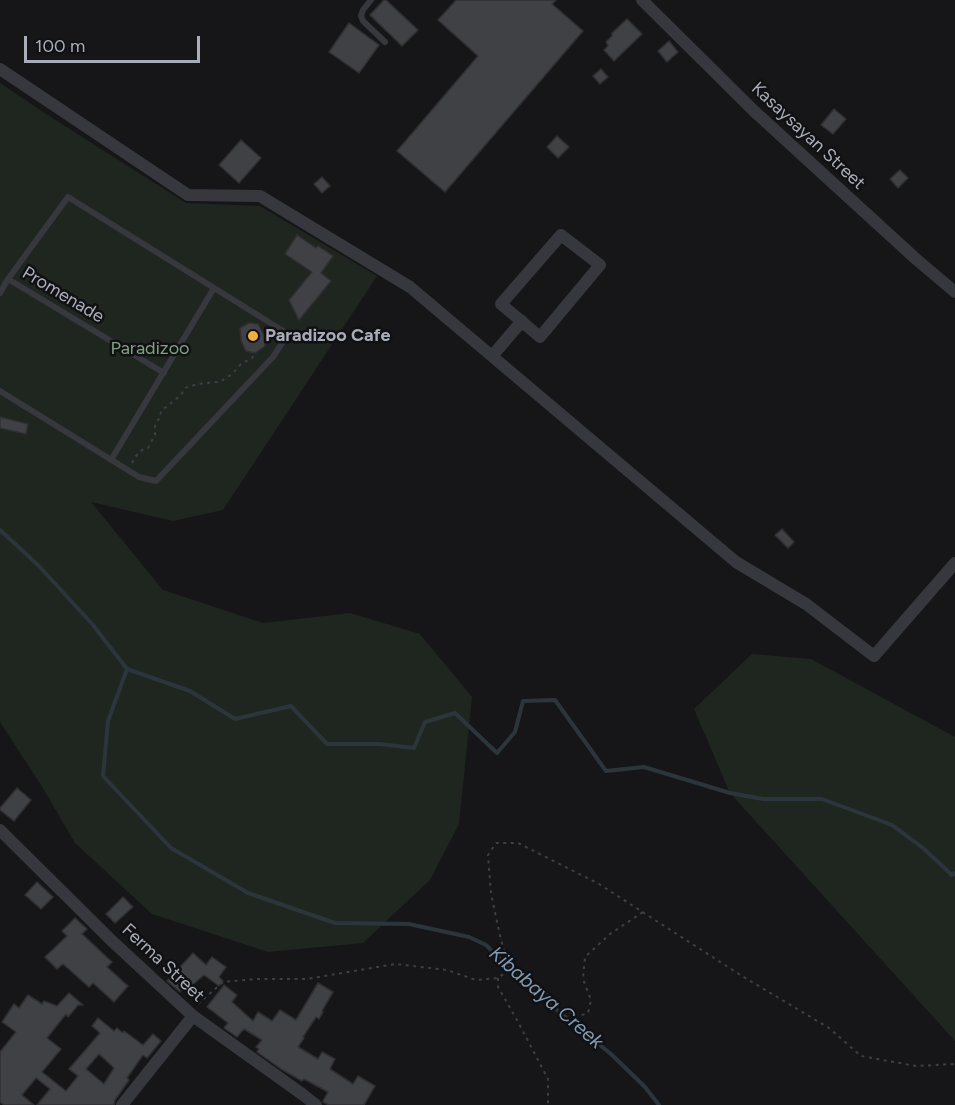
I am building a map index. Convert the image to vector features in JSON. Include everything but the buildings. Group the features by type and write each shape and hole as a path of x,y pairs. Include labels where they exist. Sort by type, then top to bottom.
{"street":[{"name":"Kasaysayan Street","path":"642,0 754,111 916,260 955,292"},
{"path":"0,69 188,195 260,196 410,287 736,562 806,604 874,656 955,563"},
{"path":"561,235 600,264 540,336 522,321 501,304 561,235"},
{"path":"492,356 522,321"},
{"name":"Ferma Street","path":"0,830 112,941 191,1014 316,1105"},
{"path":"122,1105 191,1014"}],"lane":[{"path":"372,0 361,16 363,21 385,42"},
{"path":"0,292 68,197 288,334 273,357 156,481 138,477 0,391"},
{"name":"Promenade","path":"8,279 164,373"},
{"path":"111,460 214,288"}],"path":[{"path":"128,471 135,457 148,448 155,435 154,426 160,418 161,411 181,395 185,388 223,380 241,364 252,358 255,353"},
{"path":"191,1014 223,982 255,979 306,979 396,964 447,970 476,980 498,978 510,969 491,894 488,855 496,843 518,843 599,884 742,976 829,1028 861,1056 916,1066 955,1064"},
{"path":"509,964 576,1017 588,1013 591,1000 583,979 585,957 610,934 643,912"},
{"path":"498,978 498,987 548,1078 548,1105"}],"green space":[{"name":"Paradizoo","path":"0,83 186,203 260,206 377,276 223,510 173,521 91,502 163,590 263,623 350,613 420,634 472,697 459,824 430,880 363,943 268,952 152,914 75,843 0,722"},
{"path":"752,654 811,659 955,737 955,1041 730,793 694,709"}],"waterway":[{"name":"Kibabaya Creek","path":"0,530 39,566 93,625 127,669 190,691 235,719 291,706 327,744 379,744 414,748 425,722 455,713 497,753 515,732 523,701 555,700 606,771 644,767 730,793 763,799 822,799 892,825 923,848 952,875 955,873"},
{"name":"Kibabaya Creek","path":"127,669 108,721 103,776 171,848 248,893 335,923 409,924 469,937 486,945 525,984 611,1054 645,1087 659,1105"}],"place":[{"name":"Paradizoo Cafe","path":"253,336"}]}
